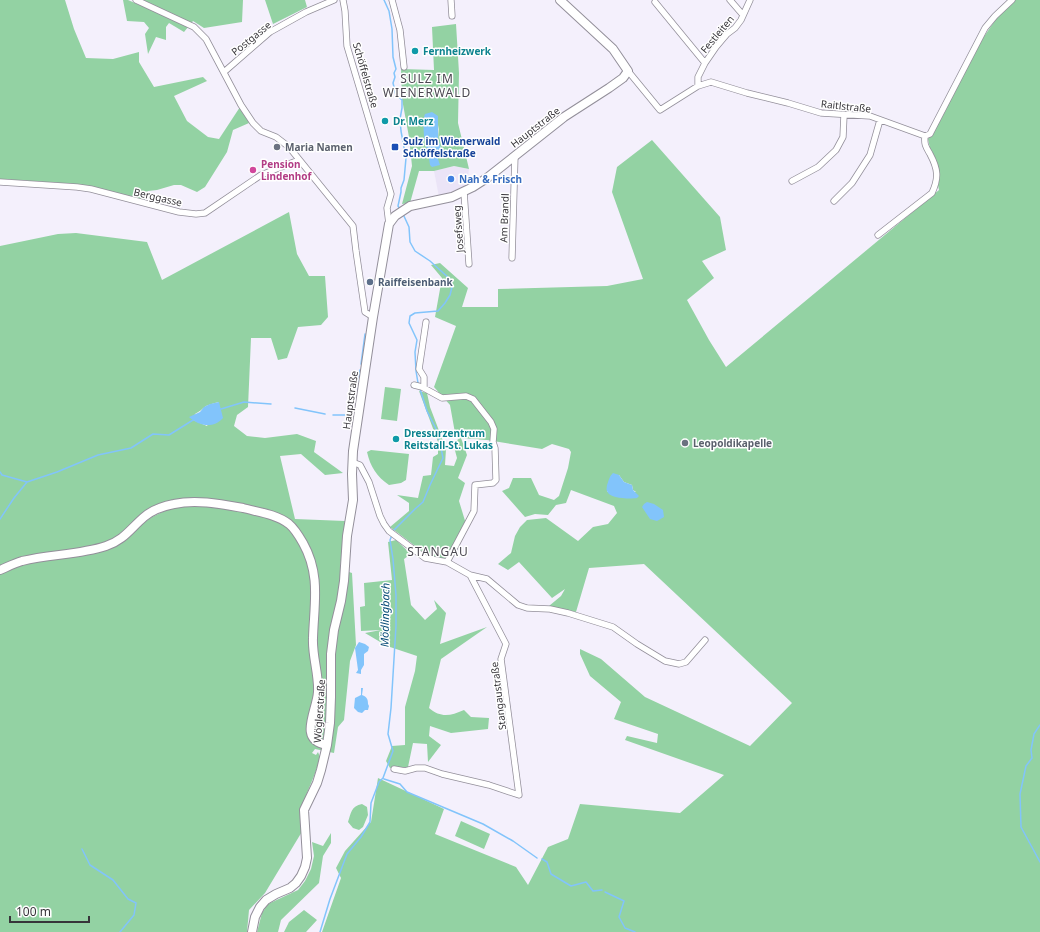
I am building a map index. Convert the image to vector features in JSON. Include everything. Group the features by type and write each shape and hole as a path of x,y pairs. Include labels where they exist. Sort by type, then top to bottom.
{"main road":[{"path":"560,0 613,49 628,71"},
{"name":"Hauptstraße","path":"347,536 353,500 352,462 372,317 389,224 395,216 410,206 452,197 464,192 487,178 564,117 623,78 628,71"},
{"path":"0,570 21,561 91,550 112,544 123,537 148,514 175,503 197,502 232,506 264,513 282,520 299,536 307,550 315,581 316,603 313,639 318,692 310,731 315,741 327,745"},
{"name":"Wöglerstraße","path":"252,932 255,917 260,907 266,900 290,888 296,883 305,867 307,858 304,810 307,801 317,783 327,745 330,723 331,654 344,580 347,536"}],"street":[{"path":"136,0 194,27 206,39 241,105 253,123 261,132 276,137 289,147 353,226 365,312 372,317"},
{"name":"Postgasse","path":"224,72 270,32 306,12 334,0"},
{"name":"Schöffelstraße","path":"343,0 347,46 391,194 388,208 389,224"},
{"path":"392,0 400,30 404,67"},
{"path":"451,0 452,16"},
{"name":"Festleiten","path":"730,0 743,15"},
{"name":"Festleiten","path":"698,86 698,77 705,63 716,46 735,28 741,20 750,0"},
{"path":"878,236 932,193 936,184 937,174 924,144 925,136 930,134 985,28 1012,0"},
{"path":"655,2 705,63"},
{"name":"Raitlstraße","path":"628,71 660,110 698,86 711,82 747,93 788,102 821,113 870,116 925,136"},
{"path":"792,181 818,167 836,150 843,137 844,115"},
{"path":"834,201 852,183 870,155 880,120"},
{"name":"Am Brandl","path":"512,258 515,155"},
{"name":"Berggasse","path":"0,182 91,189 179,212 196,214 205,213 261,175 299,160"},
{"name":"Josefsweg","path":"464,192 469,264"},
{"path":"423,387 424,378 418,369 426,322"},
{"path":"414,385 423,387 442,398 466,396 473,399 492,422 494,429 493,442 495,448 496,480 493,483 475,485 474,512 447,562"},
{"path":"352,462 360,465 369,482 380,516 389,531 425,558 447,562 470,575 487,579 518,605 527,608 550,609 568,613 613,627 665,661 679,664 686,662 705,640"},
{"name":"Stangaustraße","path":"394,769 405,771 416,768 425,768 442,774 490,785 519,795 501,659 506,644 470,575"}],"shaded area":[{"path":"454,166 469,169 467,185 439,197 434,171"}],"green space":[{"path":"0,0 65,0 74,29 86,58 113,59 139,52 139,62 154,87 203,77 207,81 174,96 187,121 208,137 219,139 240,107 249,123 233,130 227,152 205,187 197,192 181,185 174,185 148,191 144,201 60,183 0,179"},
{"path":"123,0 128,0 151,10 157,9 141,0 243,0 242,22 204,28 193,21 184,32 169,23 166,27 166,40 156,37 148,54 145,34 149,28 144,22 127,21"},
{"path":"265,0 305,0 307,7 273,24"},
{"path":"1009,0 1040,0 1040,932 322,932 341,878 336,868 345,851 371,822 378,778 444,809 435,834 516,867 528,885 548,847 568,839 580,804 680,813 724,775 625,740 627,736 657,743 658,734 614,719 621,702 590,676 580,654 580,649 601,659 645,697 750,746 792,703 644,564 589,568 576,612 549,606 561,596 565,589 552,598 519,562 508,570 498,564 511,553 515,536 520,527 527,520 546,518 578,541 593,527 608,524 617,513 614,506 571,490 566,503 556,505 548,515 535,514 525,517 502,491 509,488 513,478 531,478 539,495 554,500 559,496 568,468 571,452 569,449 552,444 542,449 487,440 461,438 467,455 458,478 465,483 459,501 466,524 446,559 427,555 390,527 409,511 409,503 397,495 418,498 423,476 431,475 433,457 438,454 438,442 419,391 427,393 430,407 446,449 445,465 454,466 457,458 453,443 460,438 455,433 450,405 434,387 456,326 435,317 442,278 431,265 440,263 468,288 462,307 498,307 498,289 607,286 643,279 612,192 617,167 652,140 720,217 726,250 702,261 714,278 687,300 726,367 939,190 928,139 983,38","holes":["619,475 624,482 632,485 633,490 636,492 607,492"]},
{"path":"456,24 459,73 458,123 469,169 454,166 434,171 419,171 410,203 402,204 412,166 409,137 402,99 401,69 434,70 432,27","holes":["439,125 438,139 442,152 437,156 429,158 432,154"]},
{"path":"289,212 297,254 309,276 325,276 328,317 321,325 298,327 287,358 278,360 271,338 251,338 248,407 237,415 234,426 247,436 265,438 297,434 316,441 314,452 343,473 325,475 301,454 280,456 295,519 345,521 340,569 352,573 356,645 350,661 344,720 338,727 334,753 315,749 312,753 316,755 318,752 320,757 304,802 302,811 303,830 265,893 249,910 247,932 0,932 0,246 58,234 76,233 147,242 162,280","holes":["219,402 207,426 193,420 195,414 206,406","161,504 173,507 152,517 133,533"]},
{"path":"385,387 401,389 397,421 381,419"},
{"path":"371,450 409,454 406,480 401,483 389,485 385,482 375,471 370,462 367,452"},
{"path":"396,540 411,554 404,559 411,605 425,620 437,609 434,600 446,613 440,644 487,627 441,659 429,708 442,715 450,715 464,710 471,717 489,718 488,729 451,733 430,726 429,736 441,745 428,762 427,744 413,743 408,767 390,768 386,761 392,746 405,745 405,707 415,671 417,656 387,646 365,633 381,630 361,631 360,607 365,606 364,583 392,580 388,542"},
{"path":"362,804 367,807 368,815 363,827 359,830 353,828 348,822 354,808"},
{"path":"461,821 490,834 484,849 455,836"},
{"path":"331,833 331,843 323,856 319,883 281,920 278,932 257,932 262,913 268,904 298,890 305,881 311,869 314,856 312,842 323,846"},
{"path":"304,910 317,920 306,932 284,932 289,922"}],"water":[{"path":"432,112 438,116 438,139 442,152 437,156 440,165 432,167 430,165 429,158 432,154 427,149 424,137 424,117 425,114"},
{"path":"219,402 223,418 215,424 202,424 189,417 200,412 204,407 210,404"},
{"path":"613,473 619,475 624,482 632,485 633,490 639,496 637,498 625,498 612,496 609,494 607,485"},
{"path":"647,502 654,504 663,510 664,517 657,521 650,519 642,507"},
{"path":"359,642 369,647 368,651 364,654 364,665 361,670 361,674 356,673 358,670 355,648"},
{"path":"361,688 363,688 362,695 367,698 369,706 368,710 365,710 362,713 358,712 354,708 355,698 361,695"}],"waterway":[{"name":"Mödlingbach","path":"384,0 389,11 392,29 393,57 396,69 393,83 396,95 402,100 400,119 406,158 404,180 398,206 400,209"},
{"name":"Mödlingbach","path":"403,214 409,227 410,242 415,251 430,261 451,280 452,287 450,295 438,311 415,313 410,316 409,323 417,340 415,352 418,383"},
{"path":"361,364 365,334"},
{"path":"359,381 360,370"},
{"path":"358,392 359,384"},
{"name":"Mödlingbach","path":"393,531 423,502 443,458 438,433 427,411 420,389"},
{"path":"221,409 244,402 271,404"},
{"path":"295,408 325,414"},
{"path":"333,415 352,415"},
{"path":"0,519 27,482 57,472 98,455 131,448 153,434 169,435 193,420"},
{"path":"0,472 2,475 27,482"},
{"name":"Mödlingbach","path":"320,932 330,899 347,854 361,837 370,822 371,803 379,782 383,778 393,751 388,734 396,626 396,595 390,540 392,535"},
{"path":"1040,725 1034,734 1031,750 1032,758 1026,766 1020,794 1021,827 1040,862"},
{"path":"384,779 400,784 407,792 483,824 513,841 537,858"},
{"path":"82,849 90,865 113,880 128,899 136,903 134,915 120,932"},
{"path":"542,859 547,862 551,874 571,886 586,882 593,891 602,890"},
{"path":"605,892 624,901 619,917 625,928 635,932"}],"place":[{"name":"Fernheizwerk","path":"415,51"},
{"name":"Dr. Merz","path":"385,121"},
{"name":"Maria Namen","path":"277,147"},
{"name":"Sulz im Wienerwald Schöffelstraße","path":"395,147"},
{"name":"Pension Lindenhof","path":"253,170"},
{"name":"Nah & Frisch","path":"451,179"},
{"name":"Raiffeisenbank","path":"370,282"},
{"name":"Dressurzentrum Reitstall-St. Lukas","path":"396,439"},
{"name":"Leopoldikapelle","path":"685,443"}],"district":[{"name":"SULZ IM WIENERWALD","path":"427,86"},
{"name":"STANGAU","path":"438,552"}]}
